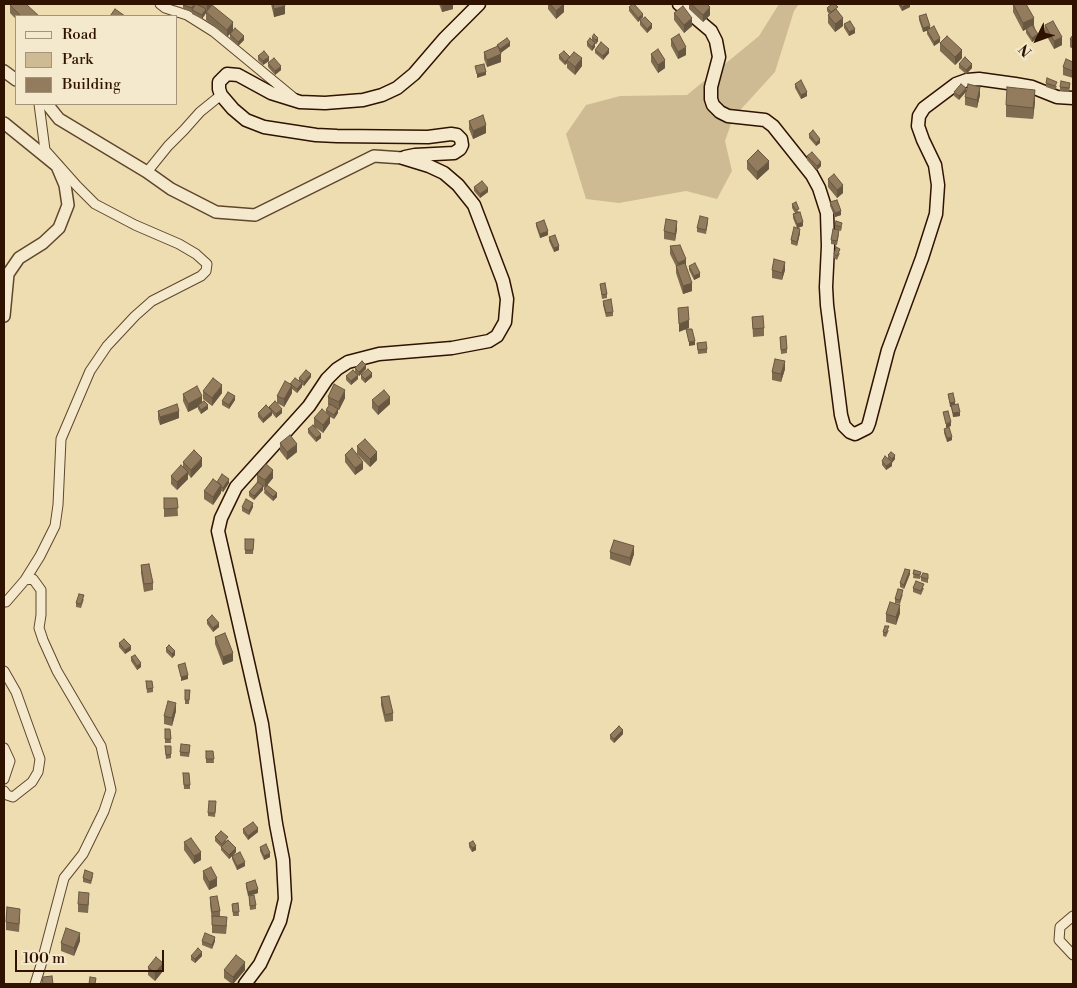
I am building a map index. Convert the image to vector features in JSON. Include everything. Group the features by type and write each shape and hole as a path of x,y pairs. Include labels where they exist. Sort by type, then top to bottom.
{"main road":[{"path":"403,158 415,155 454,153 460,149 461,139 457,135 451,134 428,137 316,136 276,130 246,120 221,95 219,82 227,74 238,75 271,93 300,102 325,103 363,100 382,95 397,88 414,74 445,38 479,4"},
{"path":"679,4 711,31 716,41 719,57 711,87 713,106 728,116 765,120 773,126 812,175 819,188 827,213 827,305 841,415 844,426 855,434 867,428 869,423 888,350 936,214 938,185 935,165 918,126 919,116 924,108 956,84 967,80 979,79 1032,87 1057,97 1073,98"},
{"path":"245,984 260,964 280,921 285,899 284,870 262,724 218,531 224,511 236,487 309,406 327,379 337,369 348,362 379,354 452,348 489,341 496,336 505,322 506,298 503,282 474,205 458,185 444,173 403,158"}],"street":[{"path":"160,4 165,8 187,15 214,32 300,102"},
{"path":"4,71 15,79"},
{"path":"147,172 200,112 221,95"},
{"path":"4,602 25,580 55,526 61,439 90,371 107,346 152,300 201,276 206,271 207,264 196,254 179,244 135,225 95,204 45,150 39,105"},
{"path":"48,105 59,119 147,172 171,189 216,212 255,214 374,156 403,158"},
{"path":"4,123 57,166 66,185 68,205 59,228 43,243 19,258 8,274 4,316"},
{"path":"25,580 33,579 41,590 39,628 43,640 57,671 101,746 111,790 104,811 83,854 64,878 35,984"},
{"path":"4,671 16,692 40,758 38,772 32,782 13,797 6,796 4,791"},
{"path":"4,748 10,761 4,779"},
{"path":"1073,916 1060,927 1059,940 1073,956"}],"green space":[{"path":"779,4 799,4 794,11 775,72 733,118 725,141 732,171 717,199 686,191 619,203 586,199 566,134 586,105 620,96 687,95 759,36"}],"building":[{"path":"26,4 38,15 20,15 10,5"},
{"path":"184,4 194,4 192,8"},
{"path":"196,4 206,9 202,15 192,10"},
{"path":"273,4 284,4 285,6 274,9"},
{"path":"550,4 564,4 556,11"},
{"path":"633,4 643,14 638,18 629,7"},
{"path":"691,4 707,4 710,7 703,15"},
{"path":"832,4 838,7 831,12 827,8"},
{"path":"1013,4 1026,4 1034,18 1023,23"},
{"path":"212,5 233,22 227,30 206,12"},
{"path":"683,6 692,18 684,25 674,13"},
{"path":"115,9 124,15 111,15"},
{"path":"836,9 843,18 835,24 828,15"},
{"path":"926,14 930,26 923,28 919,16"},
{"path":"645,17 652,24 647,29 640,21"},
{"path":"850,21 855,29 849,32 844,24"},
{"path":"1053,21 1062,37 1054,41 1045,25"},
{"path":"1032,25 1038,34 1032,38 1026,29"},
{"path":"934,26 940,38 934,42 927,30"},
{"path":"235,28 244,36 238,42 230,34"},
{"path":"594,34 598,38 596,40 592,37"},
{"path":"679,34 686,47 678,52 671,39"},
{"path":"947,36 962,50 955,57 940,43"},
{"path":"507,38 510,42 500,49 497,45"},
{"path":"590,38 595,43 592,47 587,42"},
{"path":"601,42 609,49 603,56 595,50"},
{"path":"498,46 501,54 487,60 484,52"},
{"path":"658,49 665,60 658,65 651,54"},
{"path":"264,51 269,57 263,61 258,56"},
{"path":"564,51 570,57 565,62 559,55"},
{"path":"574,52 582,58 575,67 567,60"},
{"path":"965,57 972,64 966,70 959,64"},
{"path":"274,58 281,66 275,71 268,63"},
{"path":"1066,59 1073,62 1073,71 1063,67"},
{"path":"484,64 486,72 477,74 475,66"},
{"path":"1047,78 1057,82 1055,86 1046,83"},
{"path":"801,80 807,92 801,95 795,84"},
{"path":"1061,81 1070,83 1069,88 1060,87"},
{"path":"961,84 966,88 959,96 954,92"},
{"path":"968,84 980,87 977,100 965,97"},
{"path":"1007,87 1035,90 1033,108 1006,105"},
{"path":"483,115 486,125 473,131 469,121"},
{"path":"813,130 820,139 816,143 809,134"},
{"path":"758,150 769,161 757,172 747,161"},
{"path":"812,152 821,162 817,166 807,156"},
{"path":"834,174 843,185 837,190 828,179"},
{"path":"482,181 488,188 480,194 474,187"},
{"path":"837,200 841,211 835,213 830,202"},
{"path":"796,202 799,209 796,210 792,204"},
{"path":"800,212 803,222 797,224 793,214"},
{"path":"700,216 708,218 706,230 697,228"},
{"path":"666,219 677,221 675,234 664,231"},
{"path":"544,220 548,231 540,234 536,223"},
{"path":"836,221 842,223 841,227 835,225"},
{"path":"794,227 800,229 797,242 791,240"},
{"path":"833,229 839,230 837,241 831,240"},
{"path":"555,235 559,246 554,248 549,237"},
{"path":"680,245 686,259 678,263 670,246"},
{"path":"836,247 840,249 837,256 834,254"},
{"path":"774,259 785,262 782,273 772,270"},
{"path":"685,263 692,283 683,286 676,266"},
{"path":"695,263 700,273 694,276 689,266"},
{"path":"605,283 607,294 602,295 600,284"},
{"path":"611,299 613,312 606,313 603,301"},
{"path":"688,307 689,320 679,324 678,308"},
{"path":"763,316 764,328 753,329 752,317"},
{"path":"686,329 692,329 695,341 689,342"},
{"path":"786,336 787,349 781,350 780,337"},
{"path":"706,342 707,349 698,350 697,343"},
{"path":"775,359 785,361 781,374 772,372"},
{"path":"362,361 366,365 359,372 355,368"},
{"path":"368,369 372,373 365,379 361,375"},
{"path":"306,370 311,374 304,382 299,378"},
{"path":"353,370 358,375 351,381 346,376"},
{"path":"213,378 222,385 212,398 203,391"},
{"path":"295,378 302,383 297,389 290,384"},
{"path":"285,381 292,385 284,399 277,396"},
{"path":"334,384 345,390 339,402 328,397"},
{"path":"197,386 202,396 188,404 183,394"},
{"path":"384,390 390,397 378,407 372,400"},
{"path":"228,392 235,396 229,405 222,401"},
{"path":"953,393 955,402 950,403 948,394"},
{"path":"204,401 208,405 201,410 198,405"},
{"path":"275,401 282,409 276,414 269,407"},
{"path":"177,404 179,411 160,417 158,411"},
{"path":"330,404 338,409 334,415 326,410"},
{"path":"958,404 960,412 953,413 951,405"},
{"path":"266,405 272,411 263,419 258,413"},
{"path":"322,409 330,416 323,425 314,418"},
{"path":"948,411 951,422 946,424 943,412"},
{"path":"313,425 321,434 316,438 308,429"},
{"path":"949,427 952,437 947,438 944,429"},
{"path":"290,435 297,444 287,452 280,443"},
{"path":"365,439 377,452 370,459 357,446"},
{"path":"352,448 363,462 355,468 345,455"},
{"path":"194,450 202,458 191,470 183,462"},
{"path":"891,452 895,455 892,459 888,455"},
{"path":"885,456 892,462 886,466 882,461"},
{"path":"266,464 273,470 265,480 257,475"},
{"path":"181,465 188,472 177,482 171,476"},
{"path":"222,474 229,479 223,488 217,482"},
{"path":"213,479 221,485 213,497 204,491"},
{"path":"258,482 263,486 254,496 249,492"},
{"path":"267,485 277,493 273,497 264,489"},
{"path":"164,498 177,498 178,508 164,509"},
{"path":"246,499 253,503 249,511 242,507"},
{"path":"245,539 254,539 253,550 245,550"},
{"path":"614,540 634,546 630,558 610,552"},
{"path":"149,564 153,583 144,584 141,565"},
{"path":"905,569 910,570 904,585 900,583"},
{"path":"914,570 921,572 920,575 913,574"},
{"path":"923,573 928,574 928,579 921,577"},
{"path":"916,581 924,584 921,591 913,588"},
{"path":"898,589 903,590 900,600 895,599"},
{"path":"79,594 84,595 81,604 76,603"},
{"path":"890,602 900,605 896,617 886,614"},
{"path":"212,615 219,623 213,628 207,620"},
{"path":"885,626 889,626 886,633 883,632"},
{"path":"225,633 233,653 223,657 215,637"},
{"path":"124,639 131,646 125,650 119,643"},
{"path":"169,645 175,651 172,654 166,648"},
{"path":"135,655 141,663 137,666 131,657"},
{"path":"185,663 188,675 181,677 178,665"},
{"path":"146,681 152,681 153,688 147,689"},
{"path":"185,690 190,690 189,700 185,700"},
{"path":"389,696 393,713 385,715 381,697"},
{"path":"168,701 176,703 172,718 164,716"},
{"path":"619,726 623,730 614,739 610,735"},
{"path":"165,729 170,729 171,739 165,739"},
{"path":"181,744 190,745 189,753 180,752"},
{"path":"165,746 171,746 171,754 166,755"},
{"path":"206,751 213,751 214,759 206,759"},
{"path":"183,773 189,773 190,785 184,785"},
{"path":"209,801 216,801 215,813 208,813"},
{"path":"253,822 258,828 248,836 243,829"},
{"path":"221,831 228,837 222,844 215,837"},
{"path":"191,838 201,852 194,856 184,842"},
{"path":"228,840 236,848 229,855 221,847"},
{"path":"473,841 476,846 472,848 469,843"},
{"path":"266,844 270,853 264,856 260,847"},
{"path":"240,852 245,862 237,866 232,856"},
{"path":"211,867 217,878 209,882 203,871"},
{"path":"85,870 93,873 91,881 83,878"},
{"path":"255,880 258,889 248,892 246,883"},
{"path":"79,892 89,893 88,905 78,904"},
{"path":"254,895 256,905 250,906 249,896"},
{"path":"217,896 220,911 212,912 210,897"},
{"path":"238,903 239,912 233,912 232,904"},
{"path":"7,907 20,909 19,924 6,922"},
{"path":"212,916 227,917 226,926 212,925"},
{"path":"66,928 80,933 74,948 61,943"},
{"path":"205,933 215,937 212,945 202,941"},
{"path":"198,948 202,952 195,959 191,956"},
{"path":"236,955 245,962 233,977 224,970"},
{"path":"156,957 163,963 155,973 148,967"},
{"path":"52,976 53,984 42,984 43,977"},
{"path":"90,977 96,978 95,984 89,984"}]}
